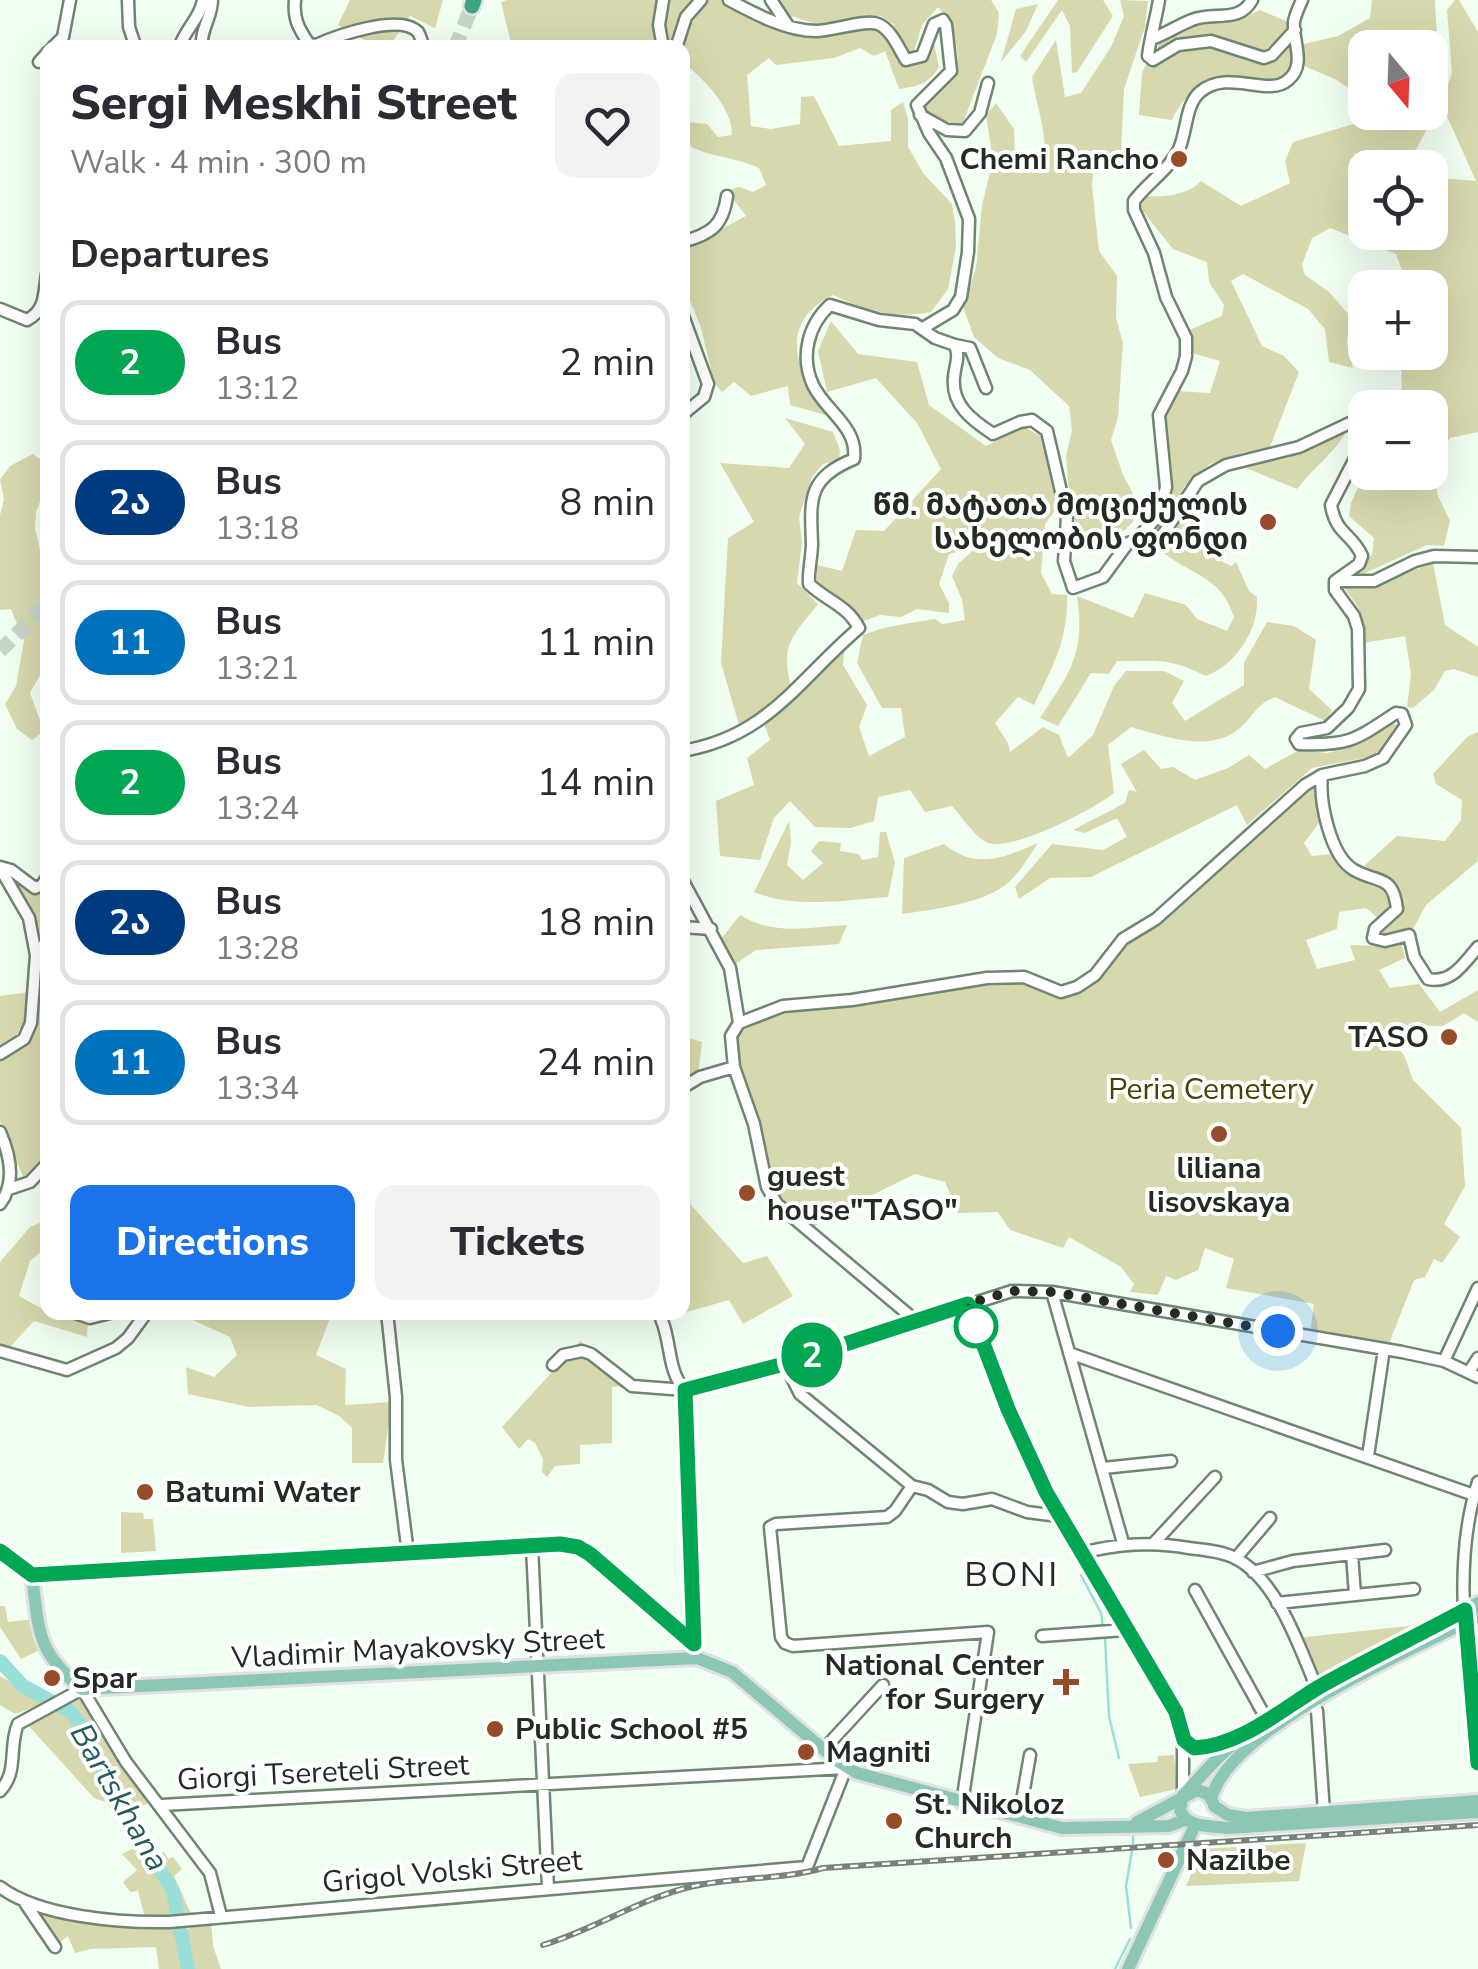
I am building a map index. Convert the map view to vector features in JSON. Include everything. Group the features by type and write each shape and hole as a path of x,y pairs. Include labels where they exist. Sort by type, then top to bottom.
{"main road":[{"path":"0,1551 32,1575 40,1638 50,1658 77,1692"},
{"path":"1195,1823 1180,1810 1183,1795 1235,1742 1318,1688 1472,1613"},
{"path":"1195,1823 1210,1819 1214,1792 1239,1754 1312,1703 1472,1613"},
{"name":"Vladimir Mayakovsky Street","path":"77,1692 540,1668 696,1651 732,1672 846,1768 1062,1828 1168,1826"},
{"path":"1184,1740 1194,1748 1209,1748 1262,1724"},
{"path":"1204,1772 1228,1813 1246,1818"},
{"path":"1130,1825 1183,1795 1197,1790 1214,1792"},
{"path":"1214,1792 1228,1822"},
{"path":"1228,1822 1478,1801"},
{"path":"1168,1826 1478,1812"},
{"path":"1128,1969 1195,1823"},
{"path":"1168,1826 1187,1843"}],"street":[{"path":"60,40 70,0"},
{"path":"128,0 133,40"},
{"path":"183,40 186,29 200,14 203,0"},
{"path":"202,40 212,0"},
{"path":"295,0 298,29 307,40"},
{"path":"662,40 659,25 663,0"},
{"path":"679,40 686,17 700,0"},
{"path":"729,0 789,28 822,32 876,23 886,29 906,60 922,56 934,24 942,20 951,71 917,104 919,115 946,158 970,219 968,252 960,297 953,310 923,328"},
{"path":"771,0 789,28"},
{"path":"1158,0 1148,56 1153,60 1178,45 1211,41 1264,58 1272,55 1295,30"},
{"path":"1154,38 1194,18 1237,14 1248,8 1252,0"},
{"path":"1136,541 1159,515 1166,488 1159,415 1182,370 1186,338 1166,297 1134,201 1177,153 1192,104 1202,90 1231,80 1276,86 1289,80 1295,72 1299,50 1294,25 1302,0"},
{"path":"331,40 369,27 408,26 421,40"},
{"path":"919,115 947,130 965,131 980,113 988,83"},
{"path":"690,240 708,234 719,225 727,196"},
{"path":"690,750 712,746 752,728 776,710 858,628 852,614 809,584 809,516 820,480 830,469 854,459 855,448 835,411 813,385 807,352 810,331 830,305 879,320 915,324 935,338 970,348 986,388"},
{"path":"0,309 26,320 40,311"},
{"path":"690,335 708,384 704,397 690,408"},
{"path":"954,345 959,356 953,378 956,393 972,420 992,434 1032,420 1047,431 1067,517 1064,561 1073,588 1104,577 1128,542 1136,541 1152,551 1198,481 1226,465 1300,447 1348,425"},
{"path":"1335,581 1359,564 1362,556 1357,544 1340,531 1332,506 1348,474"},
{"path":"1335,581 1374,581 1434,556 1478,557"},
{"path":"916,1321 777,1204 767,1187 754,1124 734,1067 731,1036 739,1023 783,1006 852,1000 987,978 1024,978 1061,992 1077,987 1095,975 1115,946 1156,920 1305,784 1322,774 1384,758 1406,725 1402,714 1396,713 1337,746 1299,744 1296,739 1301,733 1328,728 1348,708 1359,688 1358,629 1354,616 1335,590 1335,581"},
{"path":"1322,774 1320,793 1335,851 1351,868 1387,882 1395,892 1397,909 1375,928 1373,938 1385,941 1409,935 1414,956 1428,978 1439,981 1453,976 1478,947"},
{"path":"0,868 10,870 35,888 40,887"},
{"path":"0,868 29,918 36,955 31,1023 24,1039 0,1054"},
{"path":"690,894 730,968 739,1023"},
{"path":"690,927 711,929"},
{"path":"36,955 40,949"},
{"path":"690,1083 734,1067"},
{"path":"0,1132 9,1152 9,1190 0,1204"},
{"path":"9,1190 30,1182 40,1171"},
{"path":"1444,1361 1478,1288"},
{"path":"553,1365 564,1355 582,1351 632,1386 685,1390 784,1364 1012,1291 1052,1292 1384,1349 1444,1361 1474,1374 1478,1358"},
{"path":"1052,1292 1123,1543"},
{"path":"968,1304 1008,1409 1058,1516 1176,1712 1184,1740 1183,1795"},
{"path":"0,1351 67,1370 116,1348 140,1320"},
{"path":"388,1320 396,1396 396,1460 408,1553"},
{"path":"662,1320 676,1380 685,1390 696,1651"},
{"path":"1368,1456 1384,1349"},
{"path":"1069,1353 1474,1495"},
{"path":"784,1364 800,1394 912,1486 948,1502 992,1500 1027,1512 1058,1516"},
{"path":"1103,1468 1171,1462"},
{"path":"1153,1544 1215,1476"},
{"path":"1478,1482 1463,1569 1472,1613 1478,1764"},
{"path":"912,1486 895,1511 886,1517 770,1527 782,1637 785,1644 794,1646 988,1632 962,1803"},
{"path":"1236,1558 1270,1518"},
{"path":"1081,1553 1123,1543 1236,1558 1254,1572 1278,1603 1318,1688"},
{"path":"32,1575 560,1544 578,1547 696,1651"},
{"path":"532,1546 548,1888"},
{"path":"1254,1572 1293,1561 1385,1550"},
{"path":"1352,1554 1355,1596"},
{"path":"1195,1590 1262,1724"},
{"path":"1278,1603 1414,1590"},
{"path":"1042,1636 1125,1630"},
{"path":"824,1749 883,1685"},
{"path":"0,1792 11,1776 18,1724 77,1692 210,1873 221,1916"},
{"path":"1312,1703 1317,1711 1323,1764 1324,1812"},
{"path":"1019,1818 1030,1755"},
{"name":"Giorgi Tsereteli Street","path":"161,1805 846,1768"},
{"name":"Grigol Volski Street","path":"0,1887 23,1900 101,1918 169,1922 807,1867 846,1768"},
{"path":"23,1900 55,1947"}],"green space":[{"path":"350,0 443,0 435,28 410,16 394,40 364,40 338,25"},
{"path":"726,0 780,31 823,36 866,27 875,29 883,32 905,65 923,60 928,47 934,44 939,67 927,81 906,88 899,89 885,51 874,56 860,48 834,58 776,65 769,58 747,75 751,126 771,129 800,124 801,97 814,96 839,146 891,141 891,110 903,102 908,119 908,147 923,173 952,204 956,247 948,289 931,312 918,314 881,312 833,295 815,307 803,320 797,351 808,383 829,416 790,405 788,386 751,396 734,382 722,392 714,382 690,300 690,245 746,216 727,191 739,187 753,192 766,185 759,168 691,147 690,122 707,124 718,137 732,135 718,98 690,68 690,40 510,40 501,2"},
{"path":"779,0 991,0 999,13 997,34 962,125 923,115 922,105 951,80 957,65 952,29 938,7 922,25 914,51 908,53 893,24 881,16 822,26 785,14"},
{"path":"1058,0 1103,0 1113,16 1077,72 1072,73 1070,26 1062,10 1026,62 1020,56"},
{"path":"1120,0 1148,1 1145,27 1124,89 1121,154 1094,161 1092,186 1099,251 1117,276 1116,318 1123,343 1118,417 1111,440 1135,497 1133,522 1113,541 1089,539 1076,524 1066,456 1072,430 1069,406 1030,370 998,358 974,337 963,307 976,268 982,205 993,160 986,115 996,103 1014,129 1015,160 1044,162 1043,130 1032,77 1056,40 1065,97 1081,93 1111,47 1124,16"},
{"path":"1372,0 1435,0 1436,30 1349,30 1370,18"},
{"path":"1459,0 1478,32 1478,432 1448,441 1448,390 1402,390 1401,370 1448,370 1448,270 1402,270 1396,254 1386,250 1448,250 1448,179 1476,181 1448,118 1452,73 1447,10"},
{"path":"1038,4 1026,31 1001,62 1016,9"},
{"path":"1260,10 1290,23 1286,34 1264,51 1211,37 1188,39 1158,49 1158,39 1199,20 1249,15"},
{"path":"1348,30 1348,88 1304,66 1304,44"},
{"path":"1292,38 1294,49 1287,79 1258,84 1232,75 1220,77 1197,88 1172,120 1139,115 1142,73 1148,60 1152,67 1178,51 1208,46 1251,59 1275,60"},
{"path":"1348,126 1348,130 1426,130 1416,150 1348,150 1348,235 1330,228 1312,238 1302,265 1305,275 1329,292 1348,314 1348,367 1329,362 1325,329 1308,309 1243,274 1231,281 1262,346 1284,356 1299,372 1268,452 1244,452 1210,464 1184,487 1177,505 1149,541 1172,491 1172,468 1161,425 1176,391 1210,393 1220,361 1192,353 1189,330 1222,316 1224,305 1209,282 1207,262 1173,249 1141,209 1144,196 1182,193 1201,181 1241,206 1290,183 1285,161 1293,142"},
{"path":"831,321 858,354 917,362 929,405 986,446 1024,427 1043,437 1060,504 1045,524 1041,573 1052,594 1067,595 1067,611 1058,652 1034,705 1018,697 995,723 1010,752 1043,727 1059,735 1068,758 1093,735 1114,686 1126,671 1164,671 1184,681 1172,703 1185,721 1244,685 1244,663 1267,622 1294,626 1316,640 1309,689 1332,710 1325,721 1275,697 1259,707 1240,728 1215,740 1186,741 1131,727 1108,745 1114,793 1070,819 1011,842 984,841 952,806 925,812 910,790 878,797 874,821 851,828 815,827 790,801 774,818 760,860 720,856 716,801 754,785 747,758 770,740 764,724 845,643 843,665 867,705 859,727 869,756 905,737 901,708 882,708 857,663 863,635 935,619 942,624 965,620 952,576 958,564 978,546 949,554 939,584 949,603 949,613 917,609 901,617 880,615 861,622 854,609 817,584 817,565 842,571 856,530 884,531 941,469 917,423 876,378 827,392 818,351"},
{"path":"785,418 833,432 840,450 839,460 823,464 812,477 799,517 802,543 797,583 818,604 801,625 788,651 791,687 739,725 721,663 728,538 754,522 720,463 789,468 805,444"},
{"path":"1334,434 1345,434 1297,489 1246,468 1288,458"},
{"path":"33,454 40,459 40,501 35,528 40,550 40,675 30,693 40,720 40,734 32,740 17,729 5,704 16,686 24,641 11,609 0,610 0,515 4,499 0,480 10,466"},
{"path":"1357,490 1437,490 1450,521 1444,546 1427,545 1363,574 1352,571 1372,555 1374,538 1349,516"},
{"path":"1188,507 1201,543 1223,562 1232,566 1236,562 1249,591 1257,597 1254,621 1244,644 1227,663 1206,676 1172,663 1117,661 1109,674 1091,673 1058,726 1040,718 1060,687 1077,648 1077,596 1133,618 1145,593 1186,605 1197,619 1227,631 1234,617 1221,592 1159,549 1169,541"},
{"path":"1433,563 1445,625 1478,647 1478,677 1454,669 1445,671 1434,690 1413,708 1407,707 1411,674 1405,636 1363,643 1363,619 1342,585 1372,586"},
{"path":"1391,721 1397,725 1380,755 1312,768 1247,825 1237,805 1091,877 1050,878 1019,899 1015,887 1052,844 1103,850 1127,837 1117,818 1085,833 1073,830 1125,803 1129,790 1137,792 1121,764 1144,750 1161,769 1173,767 1195,780 1249,755 1265,769 1299,750 1327,753 1349,748"},
{"path":"1478,732 1478,861 1426,905 1411,933 1384,937 1382,931 1401,906 1397,886 1364,866 1397,836 1445,841 1461,820 1462,800 1436,784 1433,774 1467,737"},
{"name":"Peria Cemetery","path":"1314,781 1321,820 1304,843 1312,856 1331,854 1349,873 1382,886 1390,909 1379,919 1366,908 1339,912 1337,929 1306,940 1317,969 1355,960 1350,945 1379,946 1401,941 1405,958 1379,970 1390,988 1419,984 1440,1012 1478,990 1478,1022 1464,1013 1443,1026 1391,1025 1390,1039 1404,1055 1413,1080 1461,1128 1465,1186 1444,1224 1460,1237 1442,1263 1434,1259 1425,1277 1414,1280 1388,1346 1310,1334 1314,1304 1226,1288 1234,1259 1205,1248 1198,1270 1176,1280 1166,1276 1158,1295 1130,1292 1134,1284 1121,1267 1069,1237 1063,1248 1010,1230 998,1212 958,1213 945,1182 915,1174 856,1203 831,1204 811,1233 777,1204 731,1052 739,1023 783,1006 948,984 1024,979 1051,990 1078,988 1116,947"},
{"path":"789,821 787,865 803,880 823,863 811,851 819,841 841,843 840,851 859,854 862,860 878,857 880,832 886,832 895,863 888,897 803,902 754,892"},
{"path":"1038,843 1017,873 999,889 958,904 902,914 904,858 944,844 968,857 991,859"},
{"path":"7,876 28,889 40,888 40,934 34,937"},
{"path":"740,915 779,928 847,925 839,944 756,950 734,965 721,939"},
{"path":"40,975 40,1162 24,1179 0,1121 0,1058 23,1044 37,1015"},
{"path":"30,992 24,1022 14,1040 0,1045 0,996"},
{"path":"690,1038 702,1042 698,1075 690,1078"},
{"path":"690,1204 743,1263 767,1256 793,1296 743,1324 729,1300 690,1311"},
{"path":"40,1223 40,1253 30,1261 19,1296 40,1308 40,1320 88,1322 87,1337 34,1321 10,1347 0,1344 0,1262 30,1227"},
{"path":"192,1320 329,1320 316,1355 346,1369 345,1405 392,1402 383,1463 352,1463 352,1428 317,1405 249,1407 188,1394 186,1367 214,1377 237,1355 230,1337"},
{"path":"580,1341 632,1386 612,1387 612,1443 580,1445 580,1464 555,1466 547,1477 542,1472 543,1459 535,1443 528,1439 519,1449 502,1427"},
{"path":"121,1512 143,1513 144,1519 153,1519 156,1551 121,1553"},
{"path":"0,1606 5,1606 8,1622 34,1619 40,1650 21,1659 0,1627"},
{"path":"1418,1625 1425,1632 1317,1689 1296,1638"},
{"path":"0,1676 46,1703 15,1714 0,1705"},
{"path":"85,1696 145,1797 153,1799 121,1821 105,1802 94,1798 26,1723"},
{"path":"1174,1755 1177,1789 1140,1797 1128,1764 1157,1762 1158,1756"},
{"path":"145,1842 155,1856 164,1852 182,1869 174,1876 191,1914 145,1918 138,1891 130,1892 123,1882 137,1870 122,1854"},
{"path":"1306,1843 1299,1881 1186,1886 1202,1849"},
{"path":"39,1912 125,1927 173,1926 182,1935 194,1923 211,1921 213,1946 221,1969 159,1969 156,1947 75,1953 68,1936 60,1942"}],"waterway":[{"path":"1081,1575 1101,1613 1103,1627"},
{"path":"1105,1638 1109,1716 1119,1758"},
{"name":"Bartskhana","path":"0,1661 23,1686 71,1712 87,1734 107,1780 173,1891 188,1969"},
{"path":"1133,1836 1133,1843"},
{"path":"1131,1928 1126,1886 1132,1851"},
{"path":"1115,1969 1130,1939"}],"tunnel":[{"path":"458,40 472,6"},
{"path":"0,651 40,611"}],"railway":[{"path":"543,1945 686,1888 823,1868 1478,1825"}],"bus line":[{"name":"2","path":"0,1551 32,1575 560,1544 590,1554 694,1644 685,1390 784,1364 968,1304 1034,1468 1058,1516 1176,1712 1184,1740 1194,1748 1209,1748 1256,1727 1318,1688 1465,1610 1478,1763"}],"place":[{"name":"Chemi Rancho","path":"1179,159"},
{"name":"წმ. მატათა მოციქულის სახელობის ფონდი","path":"1268,522"},
{"name":"TASO","path":"1449,1037"},
{"name":"liliana lisovskaya","path":"1219,1134"},
{"name":"guest house\"TASO\"","path":"747,1193"},
{"name":"Batumi Water","path":"145,1492"},
{"name":"Spar","path":"52,1678"},
{"name":"National Center for Surgery","path":"1066,1682"},
{"name":"Public School #5","path":"495,1729"},
{"name":"Magniti","path":"806,1752"},
{"name":"St. Nikoloz Church","path":"894,1821"},
{"name":"Nazilbe","path":"1166,1860"}],"district":[{"name":"BONI","path":"1012,1574"}],"route":[{"path":"976,1326 968,1304 1012,1291 1052,1292 1278,1331"}]}
